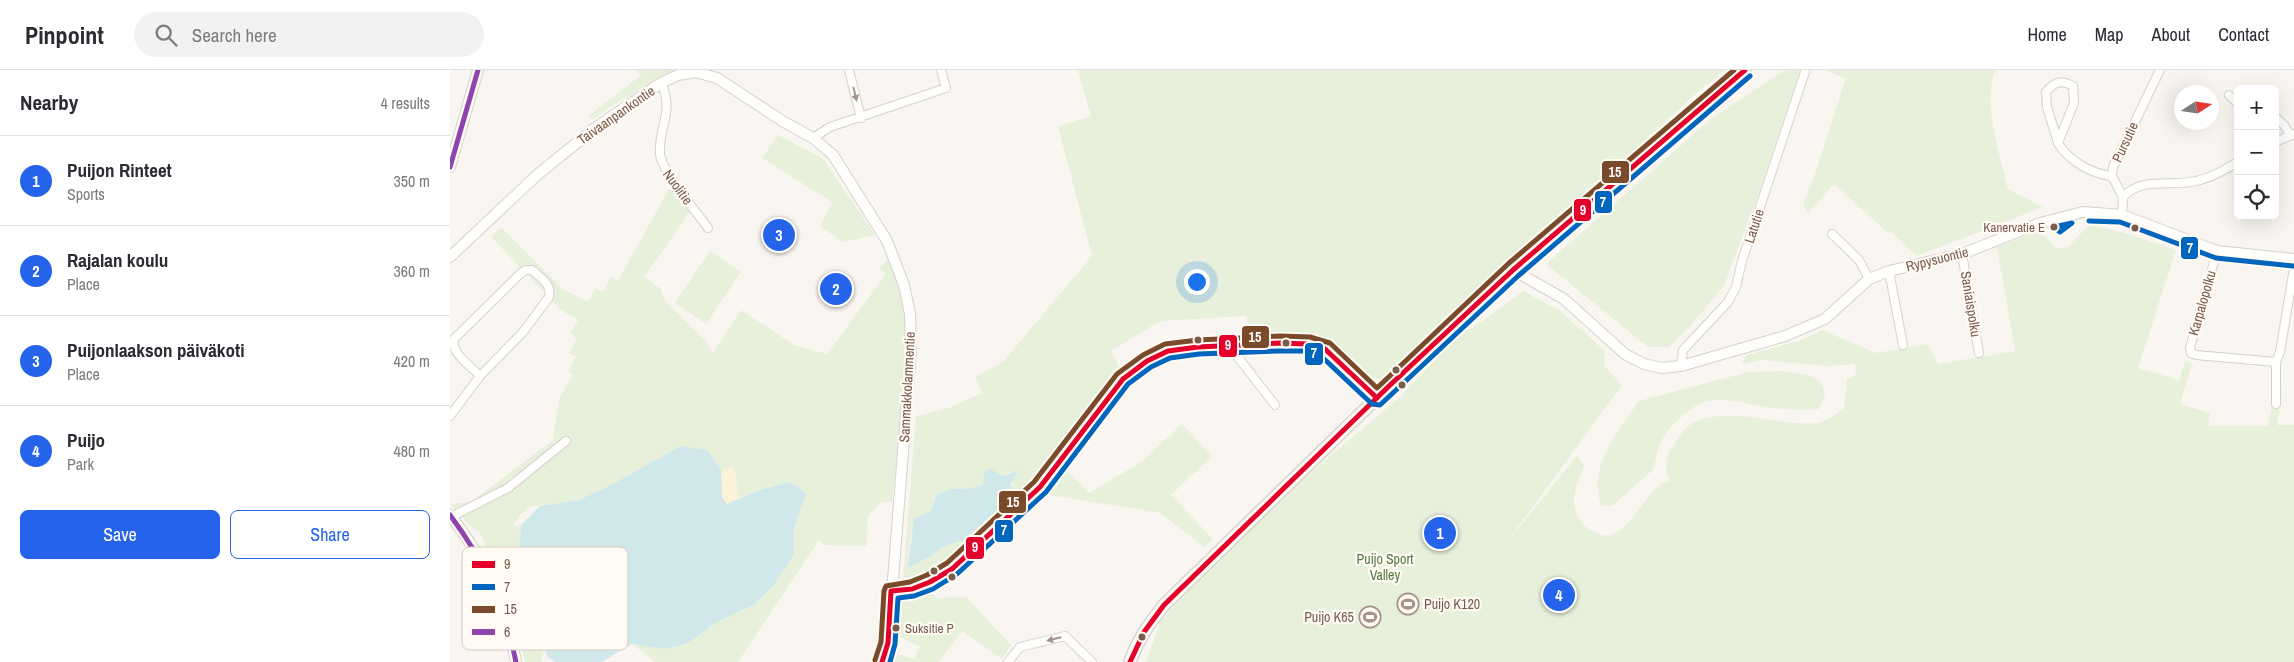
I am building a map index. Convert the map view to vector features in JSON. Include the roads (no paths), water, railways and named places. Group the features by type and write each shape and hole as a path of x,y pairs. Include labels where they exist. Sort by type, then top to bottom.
{"main road":[{"path":"1130,662 1137,642 1146,627 1164,605 1377,398 1513,270 1745,70"}],"street":[{"path":"450,167 478,70"},
{"path":"849,70 861,118"},
{"path":"814,138 830,127 946,88 941,70"},
{"name":"Pursutie","path":"2123,197 2112,176 2118,154 2160,70"},
{"name":"Taivaanpankontie","path":"450,257 536,176 595,128 661,83 678,75 696,72 717,78 784,122 814,138"},
{"name":"Latutie","path":"1681,366 1683,350 1728,302 1736,287 1742,261 1805,72"},
{"path":"2058,142 2074,103 2073,86 2064,81 2057,82 2046,92 2047,106 2058,142 2065,154 2102,175 2112,176"},
{"name":"Nuolitie","path":"661,83 668,99 660,153 663,168 708,228"},
{"path":"2229,95 2234,100"},
{"path":"2279,121 2292,135 2279,140"},
{"name":"Sammakkolammentie","path":"814,138 833,155 887,241 904,285 910,314 911,351 908,396 888,644 882,662"},
{"path":"2122,216 2123,197 2129,191 2144,184 2181,183 2205,179 2234,164"},
{"name":"Rypysuontie","path":"1513,270 1564,299 1630,357 1662,368 1681,366 1785,336 1825,319 1869,279 1889,271 1962,254 2056,218 2083,212 2122,216 2217,251 2294,259"},
{"path":"1832,234 1859,260 1869,279"},
{"name":"Karpalopolku","path":"2217,251 2190,348 2191,353 2276,362"},
{"name":"Saniaispolku","path":"1962,254 1979,353"},
{"path":"2276,404 2276,362 2280,352 2294,268"},
{"path":"450,416 480,376 523,332 549,296 548,284 532,270 526,270 521,273 454,338 452,345 455,351 480,376"},
{"path":"1889,271 1903,345"},
{"path":"891,592 912,589 952,570 1040,487 1123,379 1147,360 1168,351 1198,347 1280,343 1308,344 1325,349 1377,398"},
{"path":"1230,346 1276,405"},
{"path":"474,547 451,516 508,488 566,441"},
{"path":"1008,662 1020,647 1066,636 1092,662"}],"water":[{"path":"681,446 707,450 721,470 722,497 727,504 759,490 790,482 806,494 794,528 794,555 773,586 755,604 717,622 687,644 664,649 632,644 628,646 628,547 519,547 521,525 540,506 579,500 613,484"},
{"path":"991,469 1002,476 1016,471 1017,474 1010,485 1014,493 1007,502 965,540 944,546 928,558 908,567 914,519 931,511 936,496 950,489 974,488 983,484 984,472"},
{"path":"544,650 622,650 601,662 555,662 548,657"}],"place":[{"name":"Kanervatie E","path":"2054,227"},
{"name":"Puijonlaakson päiväkoti","path":"779,235"},
{"name":"Rajalan koulu","path":"836,289"},
{"name":"Puijon Rinteet","path":"1440,533"},
{"name":"Puijo","path":"1559,595"},
{"name":"Puijo K120","path":"1408,604"},
{"name":"Puijo K65","path":"1370,617"},
{"name":"Suksitie P","path":"896,628"}],"park label":[{"name":"Puijo Sport Valley","path":"1385,568"}]}
